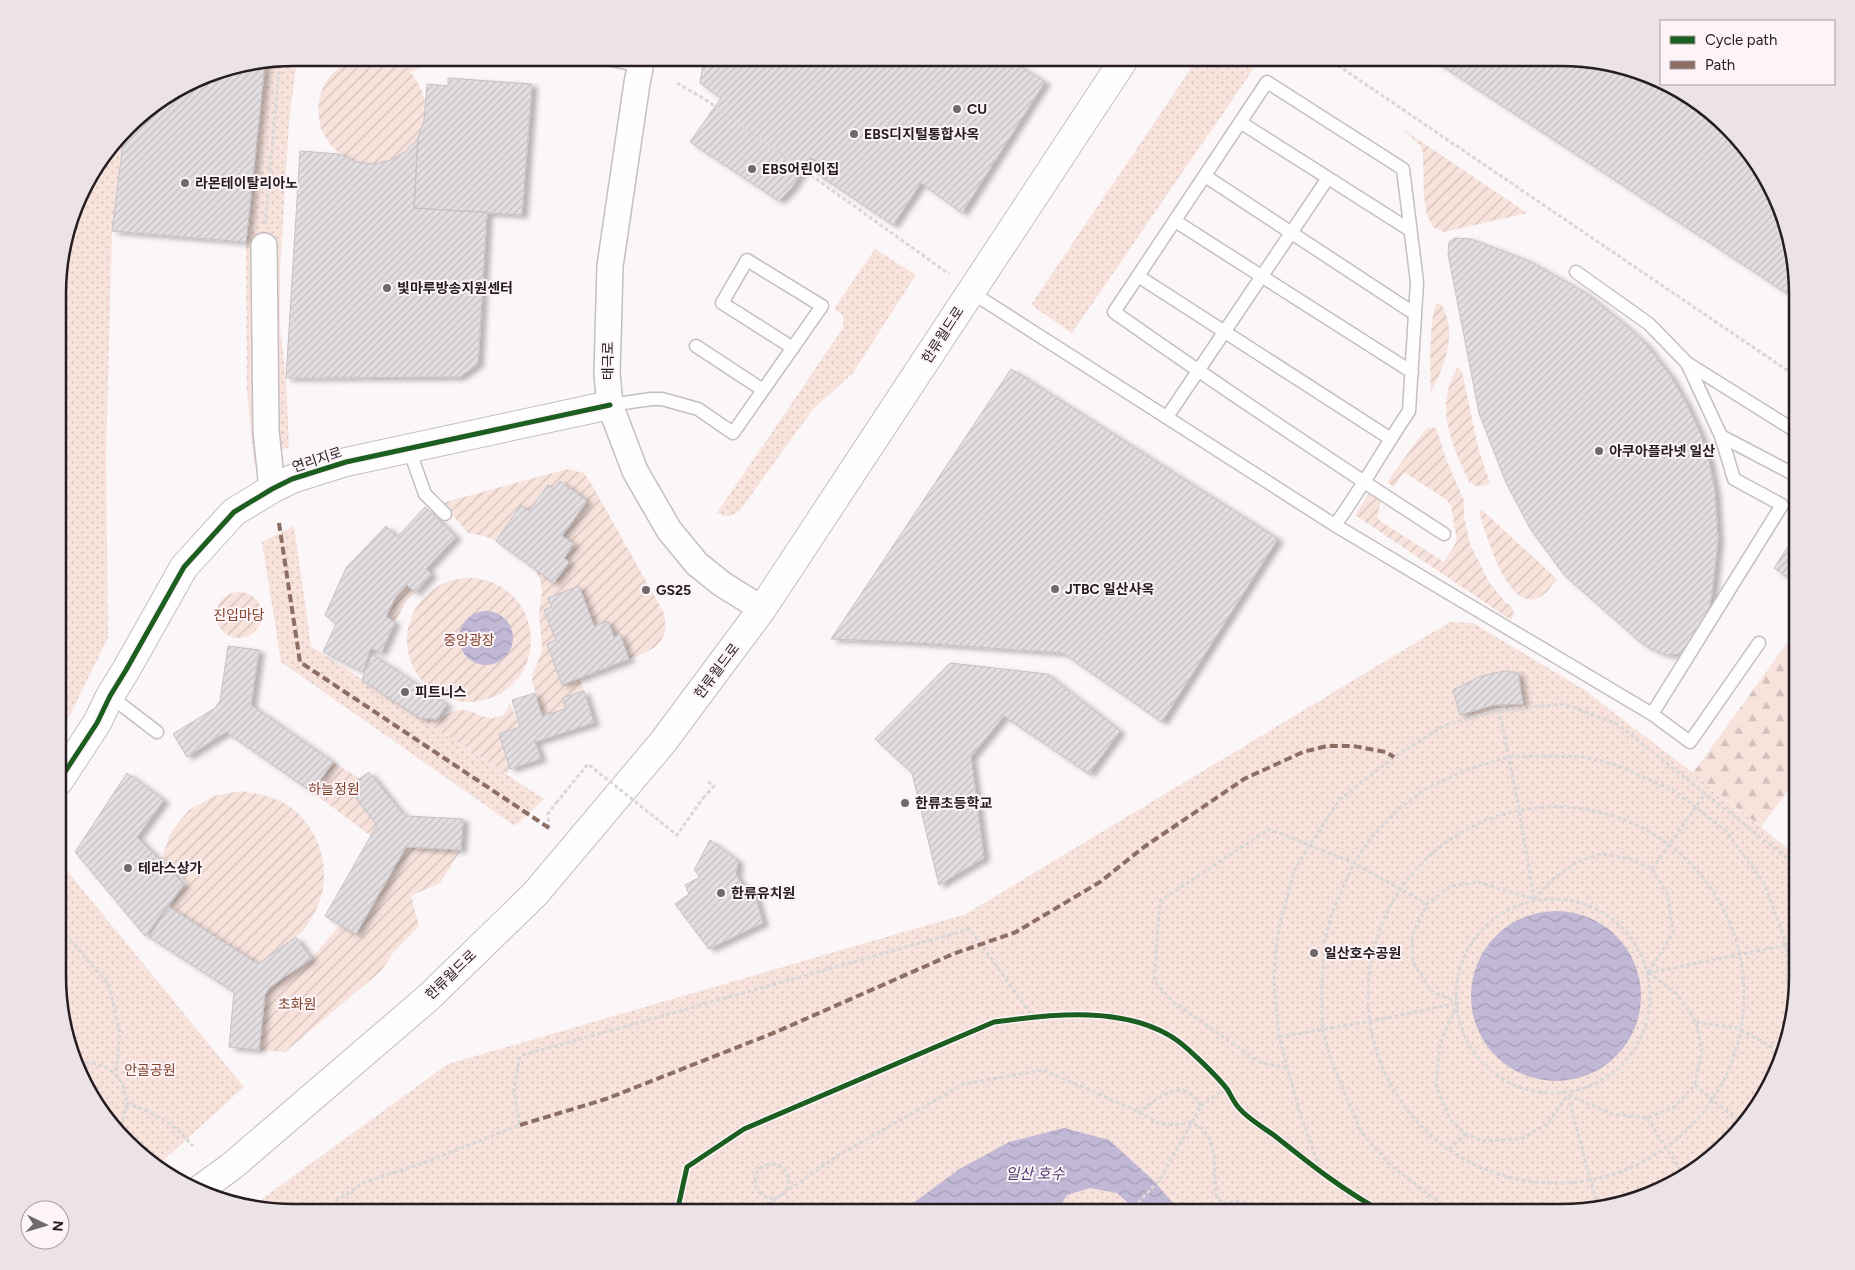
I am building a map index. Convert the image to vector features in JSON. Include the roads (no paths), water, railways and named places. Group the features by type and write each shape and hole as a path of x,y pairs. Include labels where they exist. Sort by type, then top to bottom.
{"main road":[{"name":"한류월드로","path":"205,1185 232,1166 429,997 535,894 658,749 762,609 1120,66"},
{"name":"연리지로","path":"66,772 97,723 110,696 184,567 234,512 292,479 346,462 610,404"}],"street":[{"name":"태극로","path":"640,66 610,266 607,374 610,404 635,472 669,530 703,569 722,584 762,609"},
{"path":"264,246 266,430 272,489"}],"lane":[{"path":"1335,525 1364,482 1409,411 1417,282 1403,169 1267,82 1114,312 1197,371 1364,482 1444,534"},
{"path":"1240,122 1410,230"},
{"path":"1204,176 1415,314"},
{"path":"1166,417 1328,178"},
{"path":"1175,221 1412,372"},
{"path":"610,404 651,398 662,400 698,409 733,433 764,390 793,348 822,306 747,260 722,303 793,348"},
{"path":"1576,272 1649,324 1687,363 1789,427"},
{"path":"1138,276 1391,439"},
{"path":"971,292 1335,525 1652,714 1690,742 1759,643"},
{"path":"696,346 764,390"},
{"path":"1652,714 1782,505 1734,480 1721,436 1687,363"},
{"path":"1721,436 1789,472"},
{"path":"408,449 426,494 445,514"},
{"path":"110,696 157,732"}],"water":[{"path":"481,611 491,611 501,615 509,623 513,638 509,653 501,661 491,665 481,665 471,661 463,653 459,643 459,633 463,623 471,615"},
{"path":"1548,911 1564,911 1589,917 1610,930 1622,942 1635,963 1641,996 1635,1029 1622,1050 1610,1062 1589,1075 1564,1081 1548,1081 1523,1075 1502,1062 1490,1050 1477,1029 1471,1004 1471,988 1477,963 1490,942 1502,930 1523,917"},
{"name":"일산 호수","path":"1064,1128 1109,1140 1152,1179 1174,1204 1129,1204 1117,1193 1090,1188 1067,1195 1061,1204 912,1204 958,1170 1009,1142"}],"place":[{"name":"CU","path":"957,109"},
{"name":"EBS디지털통합사옥","path":"854,134"},
{"name":"EBS어린이집","path":"752,169"},
{"name":"라몬테이탈리아노","path":"185,183"},
{"name":"빛마루방송지원센터","path":"387,288"},
{"name":"아쿠아플라넷 일산","path":"1599,451"},
{"name":"JTBC 일산사옥","path":"1055,589"},
{"name":"GS25","path":"646,590"},
{"name":"피트니스","path":"405,692"},
{"name":"한류초등학교","path":"905,803"},
{"name":"테라스상가","path":"128,868"},
{"name":"한류유치원","path":"721,893"},
{"name":"일산호수공원","path":"1314,953"}],"park label":[{"name":"진입마당","path":"239,615"},
{"name":"중앙광장","path":"469,640"},
{"name":"하늘정원","path":"334,789"},
{"name":"초화원","path":"297,1004"},
{"name":"안골공원","path":"150,1070"}]}
